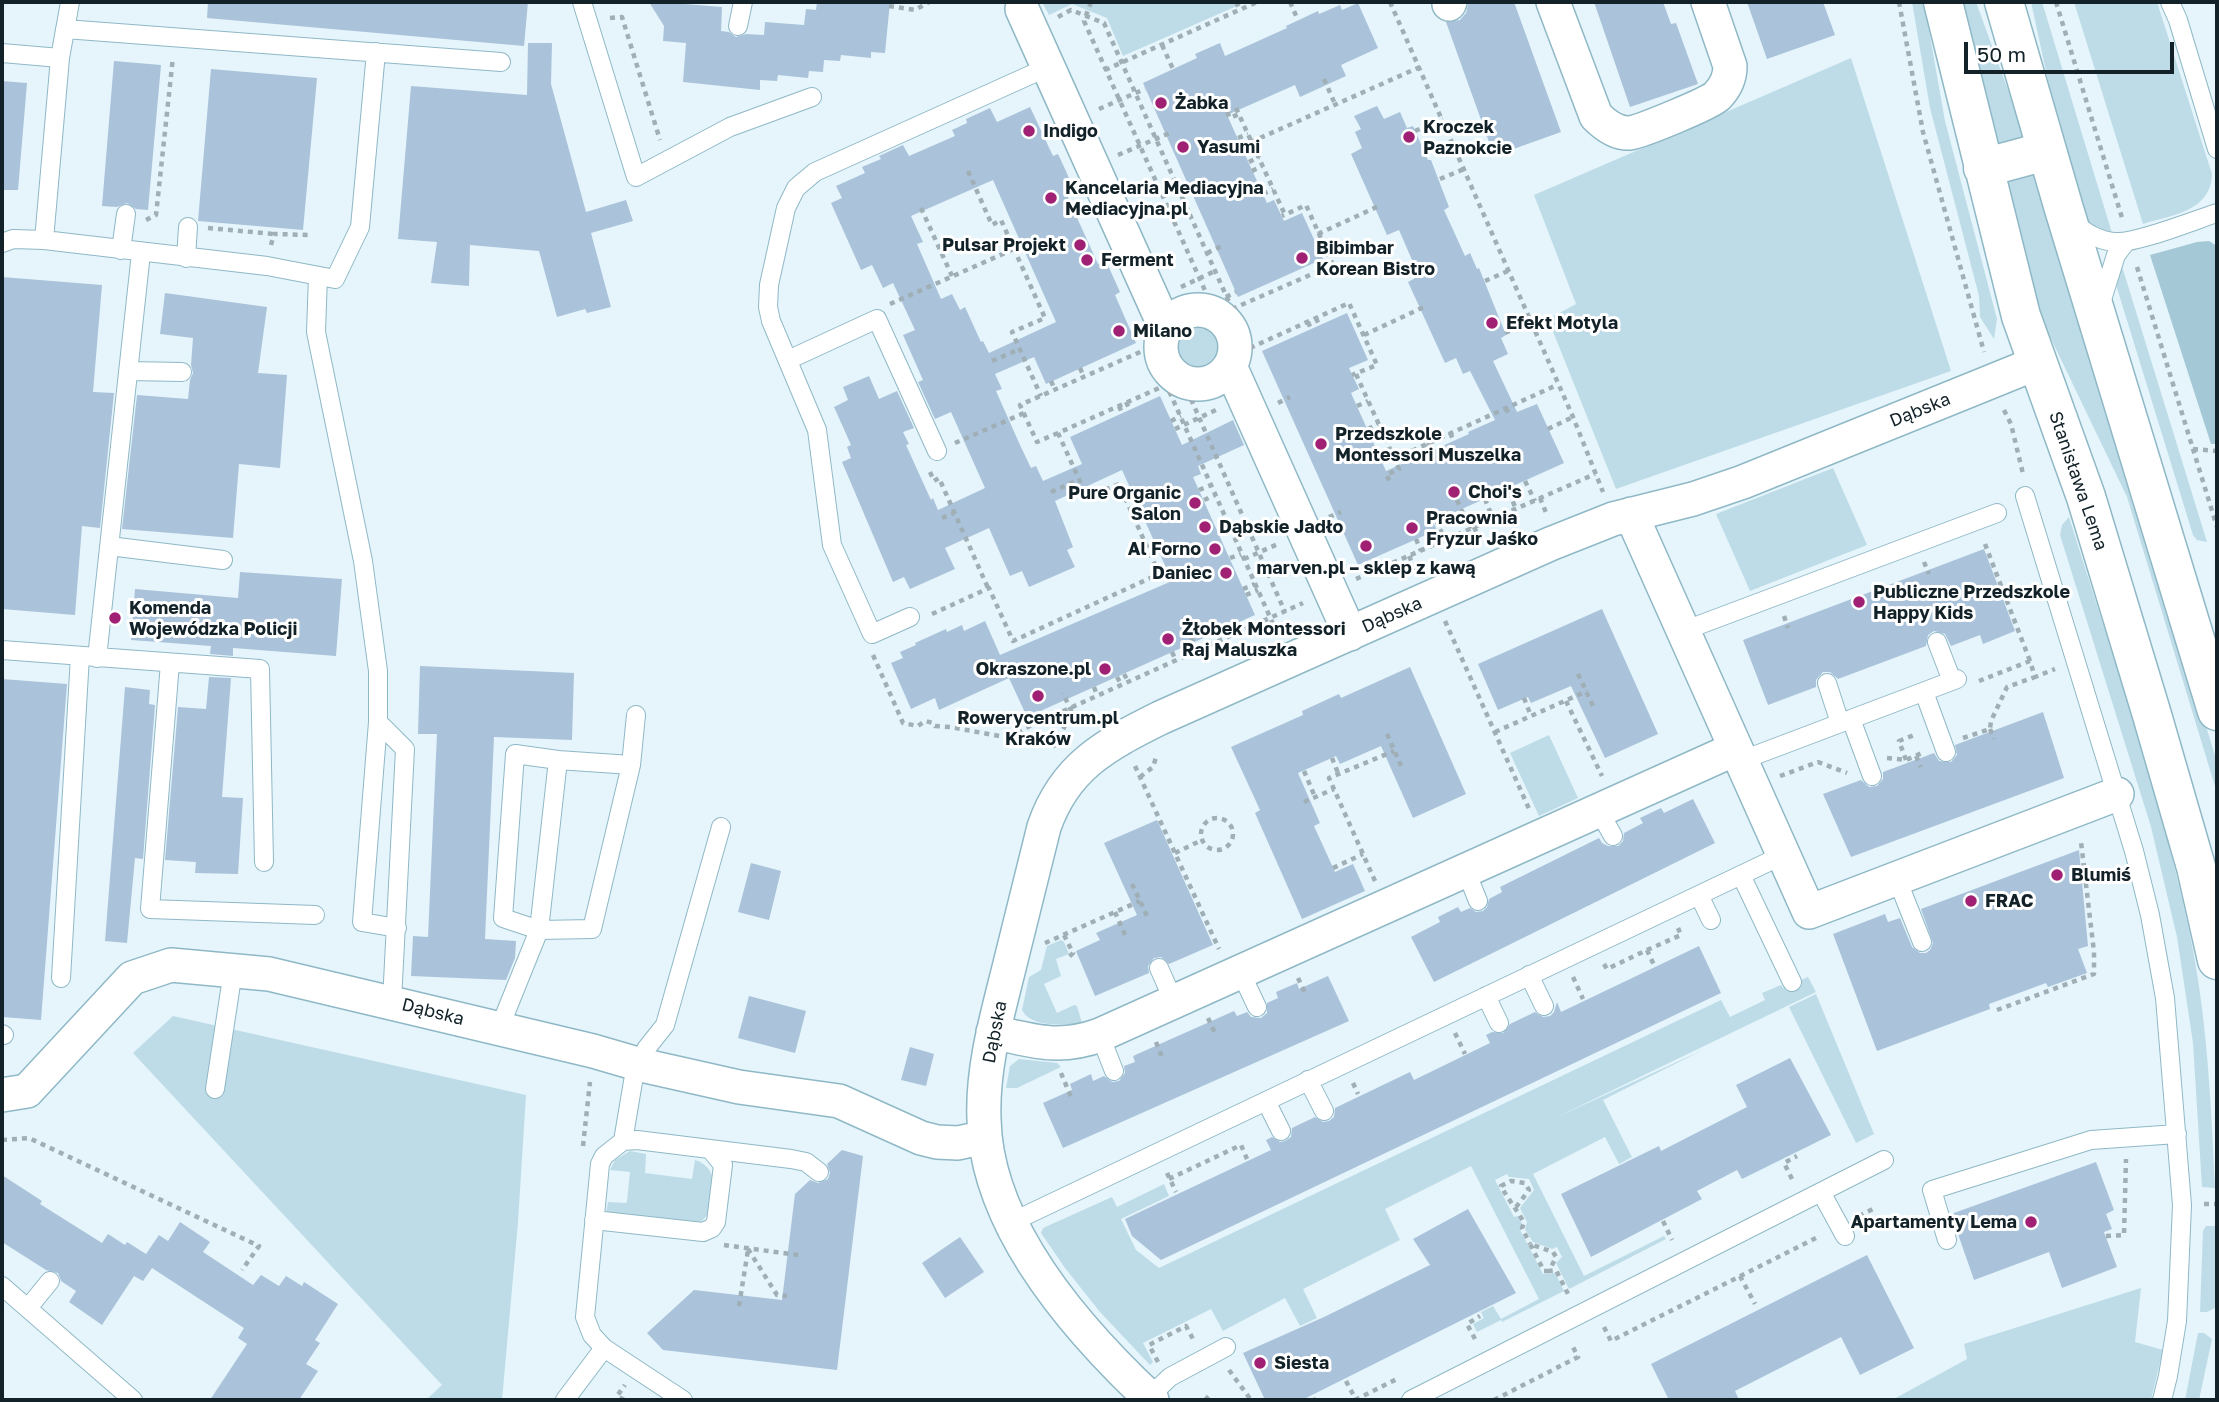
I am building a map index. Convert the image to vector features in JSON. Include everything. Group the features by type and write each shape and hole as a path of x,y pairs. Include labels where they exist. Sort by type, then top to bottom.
{"main road":[{"name":"Stanisława Lema","path":"1943,2 2021,316 2086,497 2196,867 2217,960"},
{"path":"2004,2 2046,151 2217,711"},
{"path":"1983,168 2046,151"}],"street":[{"path":"1553,2 1593,109 1601,121 1612,128 1629,133 1710,101 1724,87 1730,74 1730,66 1708,2"},
{"path":"1021,6 1093,165 1161,341 1162,355 1174,383 1206,383 1219,377 1240,357"},
{"path":"1158,338 1176,317 1190,311 1204,311 1226,301 1234,354 1240,357 1260,400 1350,634"},
{"name":"Dąbska","path":"1150,1399 1094,1341 1025,1248 993,1172 985,1137 984,1098 993,1032 1044,827 1052,807 1085,762 1105,746 1160,718 1550,544 1613,519 1619,507 1693,499 1743,482 2037,363"},
{"path":"1619,507 1683,631 1809,912 2117,794"},
{"path":"993,1032 1058,1044 1073,1044 1100,1035 1387,907 1472,886 1606,823 1738,755"},
{"name":"Dąbska","path":"2,1095 27,1091 132,978 171,965 269,974 392,1001 739,1087 839,1101 920,1138 937,1142 958,1143 985,1137"}],"lane":[{"path":"44,240 60,58 70,2"},
{"path":"582,2 636,177 730,127 812,97"},
{"path":"738,26 743,2"},
{"path":"2171,2 2217,149"},
{"path":"65,29 501,62"},
{"path":"2,243 13,239 44,240 123,232 141,253 267,267 335,279 360,227 376,52"},
{"path":"2,53 60,58"},
{"path":"918,617 872,634 832,545 817,430 769,317 767,297 786,208 799,184 820,169 1048,67"},
{"path":"2064,209 2077,226 2109,241 2217,213"},
{"path":"186,258 188,227"},
{"path":"2097,318 2116,255 2126,236"},
{"path":"61,978 88,657 109,546 141,253"},
{"path":"318,276 316,332 363,561 378,671 378,722 362,922 397,928"},
{"path":"788,360 877,319 937,452"},
{"path":"128,371 183,372"},
{"path":"2025,496 2134,851 2155,939 2165,998 2182,1205 2177,1321 2162,1400"},
{"path":"1683,631 1997,513"},
{"path":"109,546 223,560"},
{"path":"1738,755 1846,721 1955,680 1937,642"},
{"path":"2,650 260,669 264,862"},
{"path":"170,663 150,909 315,915"},
{"path":"1827,683 1869,769"},
{"path":"1924,692 1951,747"},
{"path":"631,765 515,754 503,918 539,930 592,929 631,765 636,715"},
{"path":"378,722 405,749 392,1001"},
{"path":"499,1029 539,930 558,760"},
{"path":"623,1141 638,1064 646,1049 665,1026 721,827"},
{"path":"1012,1222 1783,855"},
{"path":"1741,875 1792,982"},
{"path":"1897,879 1922,942"},
{"path":"1699,895 1712,920"},
{"path":"1159,968 1174,1002"},
{"path":"215,1089 233,971"},
{"path":"1236,975 1257,1007"},
{"path":"1530,975 1544,1006"},
{"path":"1486,996 1499,1023"},
{"path":"1100,1035 1114,1071"},
{"path":"1308,1080 1324,1111"},
{"path":"1266,1101 1281,1131"},
{"path":"1947,1240 1932,1190 2091,1140 2177,1134"},
{"path":"683,1400 604,1348 592,1335 585,1317 600,1164 604,1156 623,1141 637,1140 791,1159 806,1162 819,1172"},
{"path":"594,1220 703,1232 712,1228 716,1222 723,1165 710,1149"},
{"path":"1411,1400 1884,1160"},
{"path":"1821,1192 1842,1231"},
{"path":"28,1308 50,1281"},
{"path":"2,1286 133,1400"},
{"path":"1150,1399 1170,1377 1226,1347"},
{"path":"565,1400 604,1348"}],"path":[{"path":"889,6 915,10 929,2"},
{"path":"1091,2 1084,21 1139,146 1232,309 1333,265 1306,205 1283,216 1236,108"},
{"path":"1236,2 1240,10"},
{"path":"1105,70 1258,2"},
{"path":"1290,2 1298,20"},
{"path":"1390,2 1573,417 1595,474 1619,507"},
{"path":"1899,2 1923,132 1985,356"},
{"path":"2056,2 2126,236"},
{"path":"1054,18 1071,10 1104,23 1226,301"},
{"path":"588,23 622,17 656,130"},
{"path":"123,232 156,215 175,37"},
{"path":"1162,45 1173,69"},
{"path":"1251,142 1420,67"},
{"path":"1324,79 1335,104"},
{"path":"1072,121 1145,89"},
{"path":"1227,112 1230,118 1239,114"},
{"path":"1415,131 1443,119"},
{"path":"1093,165 1171,132"},
{"path":"1238,138 1248,134"},
{"path":"1249,162 1259,157"},
{"path":"1252,171 1262,166"},
{"path":"1440,179 1464,169"},
{"path":"968,171 992,225 1001,220 1045,318 1012,332 1041,396"},
{"path":"1263,194 1273,189"},
{"path":"1318,234 1381,205"},
{"path":"921,208 952,276"},
{"path":"188,227 311,235"},
{"path":"267,267 274,234"},
{"path":"1207,253 1222,246"},
{"path":"880,308 1014,248"},
{"path":"2137,265 2217,527"},
{"path":"1485,281 1508,271"},
{"path":"1295,272 1299,280"},
{"path":"1287,275 1291,283"},
{"path":"1240,357 1349,303 1377,365 1354,375 1399,469 1386,475 1391,483"},
{"path":"1364,335 1426,306"},
{"path":"1316,318 1319,325"},
{"path":"1308,321 1311,329"},
{"path":"1505,333 1530,322"},
{"path":"1007,736 1128,681 1158,672 1176,661 1285,612 1199,418 1174,383 1037,442 1020,405 1102,369 1158,338"},
{"path":"992,361 1020,349"},
{"path":"1106,356 1110,365"},
{"path":"1098,360 1102,369"},
{"path":"1080,368 1084,377"},
{"path":"1051,381 1055,390"},
{"path":"1382,461 1482,422 1557,385"},
{"path":"1175,429 1199,418 1260,400 1290,397"},
{"path":"1357,406 1368,401"},
{"path":"1126,402 1130,410"},
{"path":"1999,402 2011,424 2022,464 2025,496"},
{"path":"1119,406 1122,413"},
{"path":"1506,408 1510,416"},
{"path":"1024,413 924,457 934,481 939,478 1013,641 1159,574 1119,484 1087,497 1058,433"},
{"path":"1101,414 1104,421"},
{"path":"1171,421 1181,416"},
{"path":"1549,429 1573,417"},
{"path":"1368,429 1378,424"},
{"path":"1072,427 1075,435"},
{"path":"1371,437 1382,432"},
{"path":"1450,433 1454,441"},
{"path":"1428,443 1431,451"},
{"path":"2193,449 2217,451"},
{"path":"1354,580 1595,474"},
{"path":"1051,492 1079,480"},
{"path":"1525,481 1535,500"},
{"path":"1505,483 1516,509"},
{"path":"1199,490 1211,485"},
{"path":"1203,500 1216,495"},
{"path":"1485,499 1493,519"},
{"path":"1457,500 1480,540"},
{"path":"942,518 954,513"},
{"path":"1436,520 1445,540"},
{"path":"1416,540 1421,551"},
{"path":"1985,544 2035,677"},
{"path":"1230,558 1241,554"},
{"path":"1926,566 1930,575"},
{"path":"1243,589 1255,584"},
{"path":"918,617 988,588"},
{"path":"1246,595 1258,590"},
{"path":"1441,611 1531,813"},
{"path":"1785,619 1788,628"},
{"path":"1223,629 1227,638"},
{"path":"1191,637 1197,652"},
{"path":"1172,652 1176,661"},
{"path":"1955,680 1964,687 2030,661"},
{"path":"1994,739 1990,729 1991,721 2007,687 2077,662"},
{"path":"1124,674 1128,681"},
{"path":"1578,674 1594,708"},
{"path":"1117,677 1121,684"},
{"path":"1094,687 1097,695"},
{"path":"1495,732 1587,691"},
{"path":"897,708 904,723 918,726 926,721 936,726 1054,746 1072,713 1063,693"},
{"path":"1524,698 1531,716"},
{"path":"1566,701 1603,778"},
{"path":"1034,714 1038,722"},
{"path":"1951,747 1990,729"},
{"path":"1387,734 1402,768"},
{"path":"1906,760 1899,741 1917,734"},
{"path":"1140,777 1153,767 1157,747"},
{"path":"1387,907 1329,778 1394,751"},
{"path":"1770,780 1818,762 1846,773 1869,769 1888,757 1906,760 1925,752"},
{"path":"1916,756 1921,766"},
{"path":"1332,758 1339,774"},
{"path":"1135,766 1182,871 1236,975"},
{"path":"1304,771 1315,797"},
{"path":"1304,802 1334,789"},
{"path":"1211,819 1222,819 1231,827 1233,838 1224,849 1212,849 1202,840 1203,827 1211,819"},
{"path":"1175,853 1202,840"},
{"path":"1997,1010 2094,974 2094,952 2081,842 2068,847"},
{"path":"1334,868 1363,854"},
{"path":"1132,884 1148,918"},
{"path":"1043,944 1140,901"},
{"path":"1115,912 1125,935"},
{"path":"1064,934 1073,953 1067,959"},
{"path":"1061,1073 1072,1097"},
{"path":"583,1146 591,1077"},
{"path":"2,1140 29,1138 259,1246 242,1270"},
{"path":"2106,1237 2124,1235 2127,1138"},
{"path":"1170,1179 1241,1145 1247,1159"},
{"path":"1792,1180 1784,1163 1797,1156"},
{"path":"1493,1400 1578,1357 1556,1269 1544,1271 1522,1228 1524,1223 1516,1207 1509,1202 1501,1186 1511,1181 1525,1183 1529,1190 1516,1207"},
{"path":"1594,1307 1611,1341 1740,1276 1842,1231 1875,1208"},
{"path":"1663,1221 1672,1240"},
{"path":"724,1245 725,1232"},
{"path":"710,1244 798,1255"},
{"path":"1530,1244 1553,1252 1556,1257 1549,1271"},
{"path":"748,1249 777,1295 787,1296"},
{"path":"739,1306 748,1249"},
{"path":"1740,1276 1755,1304"},
{"path":"1475,1339 1467,1324 1480,1316"},
{"path":"624,1400 617,1396 627,1381"},
{"path":"1346,1381 1356,1400"},
{"path":"1205,1400 1212,1393"}],"shaded area":[{"path":"1042,2 1246,2 1123,56 1107,18 1072,4 1049,15"},
{"path":"1912,2 1924,2 1945,121 1997,319 1994,339 1980,317 1979,296 1930,108"},
{"path":"1958,2 1976,2 2025,137 2001,145 1997,141"},
{"path":"2031,2 2042,2 2112,233 2101,231 2088,223 2065,159"},
{"path":"2074,2 2157,2 2212,174 2205,197 2188,210 2143,224"},
{"path":"1851,58 1951,371 1616,489 1548,319 1576,304 1534,195"},
{"path":"2033,173 2038,179 2217,762 2217,793 2127,497 2043,322 2007,183 2009,176"},
{"path":"2209,241 2217,246 2217,444 2211,444 2150,255"},
{"path":"2121,263 2207,542 2197,540 2193,535 2117,288 2116,280"},
{"path":"1199,323 1208,324 1216,330 1222,338 1222,356 1216,364 1208,370 1199,371 1190,370 1182,364 1176,356 1175,347 1176,338 1182,330 1190,324"},
{"path":"1833,468 1867,545 1750,591 1716,514"},
{"path":"2069,517 2149,774 2189,930 2204,1026 2215,1188 2202,1187 2193,1043 2177,937 2151,827 2060,535 2062,525"},
{"path":"1549,735 1578,798 1539,816 1510,753"},
{"path":"1061,940 1069,954 1056,959 1061,976 1044,984 1057,1013 1077,1006 1082,1023 1040,1023 1026,1016 1022,1010 1029,977 1041,970 1047,946"},
{"path":"1808,977 1816,992 1555,1118 1705,1049 1603,1100 1632,1157 1619,1164 1605,1137 1533,1174 1584,1276 1664,1236 1666,1239 1569,1289 1556,1263 1562,1257 1557,1247 1552,1249 1533,1242 1525,1229 1527,1222 1520,1208 1534,1190 1529,1179 1509,1177 1507,1174 1495,1180 1514,1217 1518,1216 1522,1224 1520,1230 1543,1274 1555,1273 1564,1291 1477,1332 1473,1324 1484,1318 1481,1312 1493,1306 1501,1319 1539,1299 1471,1166 1385,1209 1400,1240 1303,1289 1317,1318 1300,1326 1285,1298 1223,1331 1211,1309 1143,1343 1153,1362 1150,1365 1100,1312 1041,1233 1043,1228 1112,1197 1117,1207 1164,1184 1169,1196 1121,1219 1136,1250 1159,1268 1721,1000 1730,1017 1765,1000 1762,993 1781,985 1783,988"},
{"path":"1816,994 1874,1134 1856,1143 1789,1007"},
{"path":"173,1016 526,1095 502,1400 426,1400 442,1385 133,1053"},
{"path":"1019,1059 1057,1063 1061,1067 1017,1088 1006,1088 1010,1066"},
{"path":"630,1151 646,1154 645,1173 692,1179 695,1160 704,1164 714,1181 715,1191 709,1212 703,1220 695,1225 606,1213 608,1202 627,1201 630,1172 610,1170 615,1160"},
{"path":"2206,1226 2216,1226 2215,1308 2200,1312 2203,1231"},
{"path":"2141,1288 2135,1342 2163,1350 2151,1400 1892,1400 1967,1359 1964,1344"},
{"path":"2198,1333 2204,1333 2212,1339 2199,1400 2185,1400"}],"building":[{"path":"208,2 528,2 524,46 207,18"},
{"path":"649,2 685,2 722,7 721,31 736,37 746,34 764,35 765,22 804,25 806,9 816,10 817,2 890,2 885,53 871,52 871,58 841,55 840,61 824,60 823,72 809,71 808,78 778,75 777,81 760,80 760,90 683,82 686,43 663,41 664,26"},
{"path":"1469,2 1514,2 1561,132 1494,156 1446,22 1460,20 1466,13"},
{"path":"1594,2 1663,2 1671,24 1676,23 1698,84 1630,107"},
{"path":"1747,2 1823,2 1835,35 1767,59"},
{"path":"1358,3 1378,48 1341,65 1346,76 1300,97 1295,85 1227,115 1267,203 1274,200 1284,221 1302,213 1323,259 1238,297 1143,83 1197,58 1195,54 1220,43 1225,56 1318,11 1319,14 1340,5 1342,10"},
{"path":"528,43 552,43 551,84 586,212 626,200 633,221 591,233 611,307 587,313 585,309 557,317 539,251 470,245 469,286 431,283 437,242 398,239 411,86 527,95"},
{"path":"114,61 161,65 148,210 136,209 127,203 117,207 102,206"},
{"path":"211,69 317,78 303,230 198,221"},
{"path":"2,81 27,83 18,190 2,190"},
{"path":"1377,106 1384,119 1400,112 1407,128 1413,126 1428,160 1431,160 1449,207 1444,210 1465,256 1470,253 1477,269 1479,268 1506,335 1501,338 1508,354 1493,361 1517,412 1537,404 1564,463 1433,522 1437,530 1358,565 1262,351 1347,313 1368,360 1349,368 1359,389 1351,393 1386,471 1495,420 1470,371 1463,374 1456,358 1445,363 1408,282 1419,276 1399,230 1387,235 1351,154 1362,148 1355,132 1361,129 1354,116"},
{"path":"1030,107 1053,156 1058,154 1065,169 1072,185 1064,189 1098,264 1106,261 1120,292 1115,295 1136,343 1046,384 1034,357 995,374 1002,389 996,391 1031,468 1036,466 1043,481 1082,464 1070,437 1160,396 1182,445 1233,420 1244,445 1198,466 1201,474 1193,477 1255,615 1027,717 1009,678 939,710 935,698 911,709 891,663 903,658 900,652 946,629 947,632 962,625 964,631 985,621 1000,655 1172,581 1122,470 1055,501 1073,547 1067,550 1075,567 1029,587 1022,571 1010,576 989,528 945,548 955,569 910,589 904,577 893,582 842,462 851,458 847,447 851,445 834,407 848,400 843,387 869,376 879,399 897,391 914,428 903,432 909,444 906,445 938,510 985,488 951,412 935,419 918,382 923,380 903,335 915,330 893,283 883,288 872,265 861,270 831,203 842,198 836,186 865,173 862,167 881,159 879,156 903,145 909,156 955,136 952,130 967,123 966,119 990,108 997,122","holes":["993,180 1056,322 989,353 965,307 960,310 952,294 941,299 917,244 923,242 911,216"]},
{"path":"2,277 102,285 93,392 114,393 100,528 82,526 75,615 2,609"},
{"path":"165,293 267,307 258,373 287,375 280,468 239,464 233,538 122,529 137,395 188,399 193,373 193,338 160,334"},
{"path":"1984,549 2015,631 1983,644 1980,635 1951,646 1945,634 1934,631 1928,635 1926,646 1838,679 1830,672 1823,672 1816,680 1816,687 1768,705 1743,640"},
{"path":"240,572 342,579 336,656 233,648 233,656 210,654 211,646 131,640 135,589 238,598"},
{"path":"1602,609 1658,734 1605,758 1571,686 1531,703 1528,697 1498,710 1478,664"},
{"path":"420,666 574,673 572,740 494,737 485,939 516,941 515,958 506,980 411,976 413,936 428,937 437,734 418,734"},
{"path":"1410,667 1466,794 1413,818 1381,746 1340,764 1336,756 1298,773 1320,823 1314,826 1335,872 1353,864 1365,891 1302,919 1255,813 1260,810 1231,747 1303,715 1302,711 1339,694 1341,698"},
{"path":"209,677 231,678 222,797 243,798 238,874 195,873 196,862 165,860 178,707 206,709"},
{"path":"2,679 67,684 41,1020 2,1017"},
{"path":"125,687 150,690 149,704 155,705 143,859 135,858 127,943 105,941"},
{"path":"2043,712 2064,778 1851,857 1823,794 1861,780 1869,787 1877,786 1883,779 1883,772 1934,753 1939,761 1951,762 1957,755 1955,745"},
{"path":"1693,799 1715,843 1434,982 1411,937 1440,922 1438,917 1458,907 1461,912 1470,908 1476,912 1483,911 1489,899 1502,892 1500,887 1599,838 1608,846 1618,846 1623,841 1624,833 1643,823 1640,818 1661,808 1664,813"},
{"path":"1157,820 1213,945 1169,964 1161,957 1154,958 1148,966 1149,973 1095,996 1076,951 1100,940 1096,933 1137,915 1104,843"},
{"path":"2079,850 2088,946 2078,949 2087,973 2048,987 2046,983 1989,1004 1990,1009 1877,1051 1833,934 1885,914 1888,922 1900,918 1912,947 1920,953 1926,953 1933,943 1921,909"},
{"path":"751,863 781,871 769,920 738,912"},
{"path":"1699,946 1721,993 1161,1260 1132,1236 1125,1219 1271,1150 1266,1140 1272,1137 1280,1142 1285,1141 1291,1137 1292,1128 1315,1117 1323,1122 1329,1121 1334,1117 1335,1108 1410,1072 1414,1080 1490,1043 1486,1035 1492,1032 1503,1033 1510,1024 1535,1012 1543,1017 1550,1016 1557,1002 1561,1012"},
{"path":"1328,976 1349,1021 1063,1148 1043,1103 1072,1090 1070,1084 1091,1074 1093,1081 1104,1076 1112,1082 1119,1081 1125,1073 1124,1066 1135,1062 1133,1056 1234,1011 1237,1016 1247,1012 1251,1017 1261,1018 1267,1013 1267,1003 1278,998 1276,992 1297,983 1299,989"},
{"path":"749,996 806,1011 795,1053 738,1038"},
{"path":"910,1047 934,1054 926,1086 901,1080"},
{"path":"1790,1058 1831,1135 1742,1179 1737,1170 1697,1191 1702,1199 1591,1257 1561,1194 1659,1146 1661,1151 1747,1107 1736,1085"},
{"path":"842,1150 863,1156 837,1370 663,1350 647,1333 694,1290 782,1300 795,1194 810,1180 818,1183 828,1179 830,1173 827,1164"},
{"name":"Apartamenty Lema","path":"2096,1162 2114,1210 2106,1214 2112,1229 2104,1232 2117,1267 2062,1288 2049,1252 1974,1280 1951,1214"},
{"path":"2,1175 42,1201 40,1204 102,1243 108,1234 146,1254 159,1235 168,1241 180,1222 210,1242 203,1252 253,1285 261,1275 279,1286 286,1276 302,1286 304,1282 338,1304 315,1340 320,1343 306,1364 318,1371 299,1400 210,1400 247,1344 238,1338 244,1328 152,1268 143,1281 134,1276 102,1325 69,1302 76,1291 61,1281 58,1273 46,1270 2,1242"},
{"path":"1468,1209 1516,1293 1302,1400 1265,1400 1243,1353 1430,1265 1413,1239"},
{"path":"960,1237 984,1272 945,1298 922,1263"},
{"path":"1867,1255 1914,1348 1860,1375 1841,1337 1735,1391 1739,1400 1669,1400 1651,1364"}],"place":[{"name":"Żabka","path":"1161,103"},
{"name":"Indigo","path":"1029,131"},
{"name":"Kroczek Paznokcie","path":"1409,137"},
{"name":"Yasumi","path":"1183,147"},
{"name":"Kancelaria Mediacyjna Mediacyjna.pl","path":"1051,198"},
{"name":"Pulsar Projekt","path":"1080,245"},
{"name":"Bibimbar Korean Bistro","path":"1302,258"},
{"name":"Ferment","path":"1087,260"},
{"name":"Efekt Motyla","path":"1492,323"},
{"name":"Milano","path":"1119,331"},
{"name":"Przedszkole Montessori Muszelka","path":"1321,444"},
{"name":"Choi's","path":"1454,492"},
{"name":"Pure Organic Salon","path":"1195,503"},
{"name":"Dąbskie Jadło","path":"1205,527"},
{"name":"Pracownia Fryzur Jaśko","path":"1412,528"},
{"name":"marven.pl – sklep z kawą","path":"1366,546"},
{"name":"Al Forno","path":"1215,549"},
{"name":"Daniec","path":"1226,573"},
{"name":"Publiczne Przedszkole Happy Kids","path":"1859,602"},
{"name":"Komenda Wojewódzka Policji","path":"115,618"},
{"name":"Żłobek Montessori Raj Maluszka","path":"1168,639"},
{"name":"Okraszone.pl","path":"1105,669"},
{"name":"Rowerycentrum.pl Kraków","path":"1038,696"},
{"name":"Blumiś","path":"2057,875"},
{"name":"FRAC","path":"1971,901"},
{"name":"Apartamenty Lema","path":"2031,1222"},
{"name":"Siesta","path":"1260,1363"}]}
